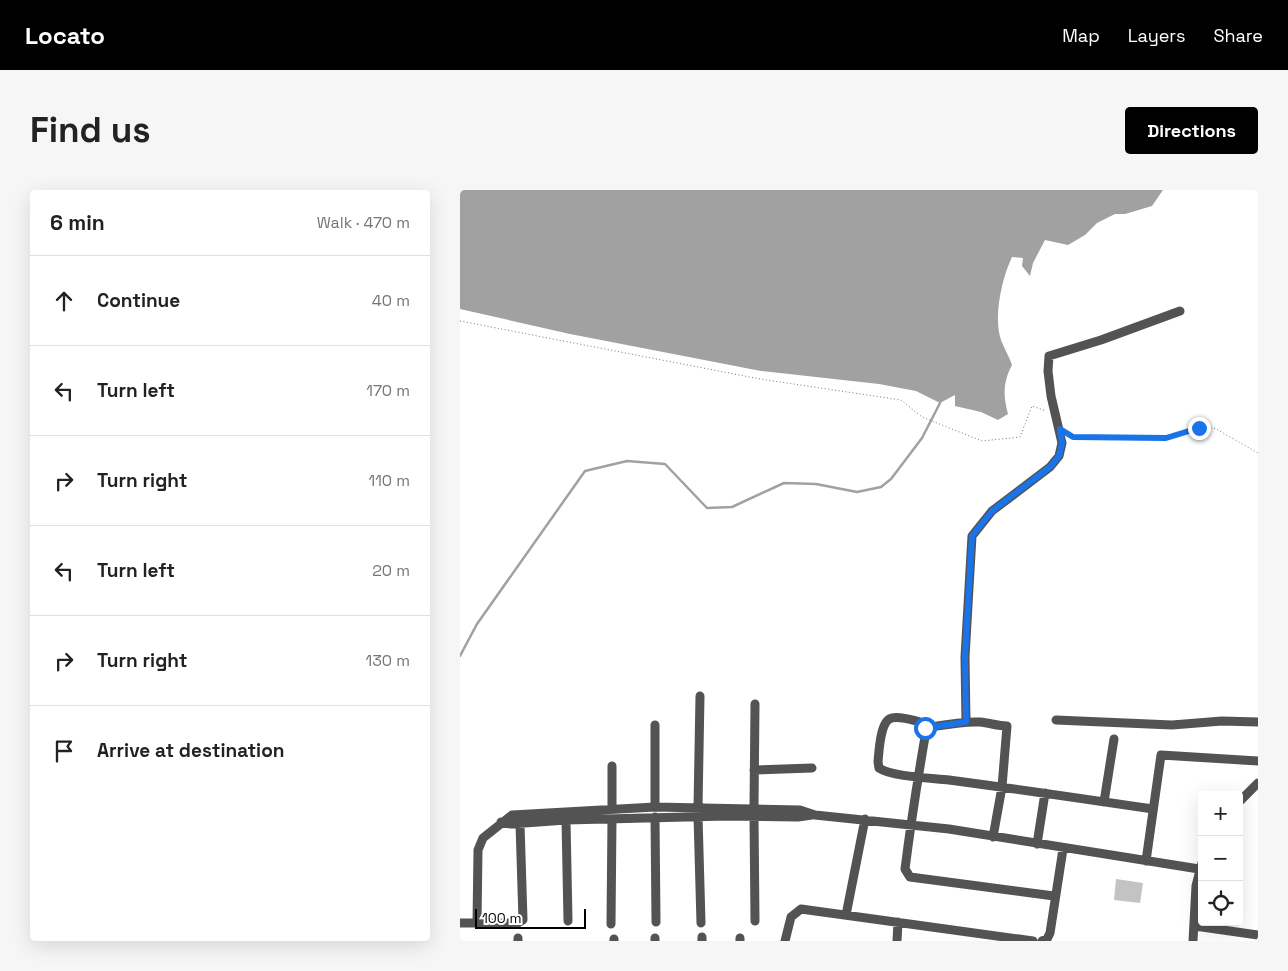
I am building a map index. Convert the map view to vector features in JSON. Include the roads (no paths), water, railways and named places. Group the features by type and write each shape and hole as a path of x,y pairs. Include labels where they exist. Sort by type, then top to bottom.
{"street":[{"path":"966,722 965,657 972,536 992,511 1050,467 1059,456 1062,443 1051,396 1048,371 1050,356 1101,340 1180,311"},
{"path":"700,696 698,812 701,923"},
{"path":"754,704 756,921"},
{"path":"1054,896 910,877 904,868 910,824 918,776 925,728 920,722 892,717 888,719 883,724 878,762 879,768 884,771 918,776 1045,793 1154,809"},
{"path":"1056,720 1172,725 1222,721 1258,722"},
{"path":"925,728 966,722 1007,726 1002,787 993,837"},
{"path":"655,725 655,807"},
{"path":"1104,802 1114,739"},
{"path":"1146,861 1161,755 1258,762"},
{"path":"612,766 612,808"},
{"path":"754,770 812,768"},
{"path":"1243,798 1258,783"},
{"path":"1037,844 1045,793"},
{"path":"477,923 479,844 501,822 512,815 542,812 655,807 698,812 754,812 798,817 815,814 910,824 1063,849 1146,861 1198,866"},
{"path":"632,808 632,818"},
{"path":"542,812 543,822"},
{"path":"501,822 520,824 566,820 655,817 698,812"},
{"path":"655,817 656,922"},
{"path":"611,924 612,819"},
{"path":"846,915 865,819"},
{"path":"566,820 568,921"},
{"path":"460,923 518,923 523,920 520,824"},
{"path":"1046,940 1051,927 1054,896 1063,849"},
{"path":"1193,941 1199,881"},
{"path":"785,941 791,917 797,910 802,909 1033,941"},
{"path":"897,941 898,922"},
{"path":"1195,926 1257,937"}],"waterway":[{"path":"460,656 477,624 585,471 627,461 665,464 707,508 732,507 784,483 816,484 857,492 881,487 891,479 922,438 940,403"}]}
